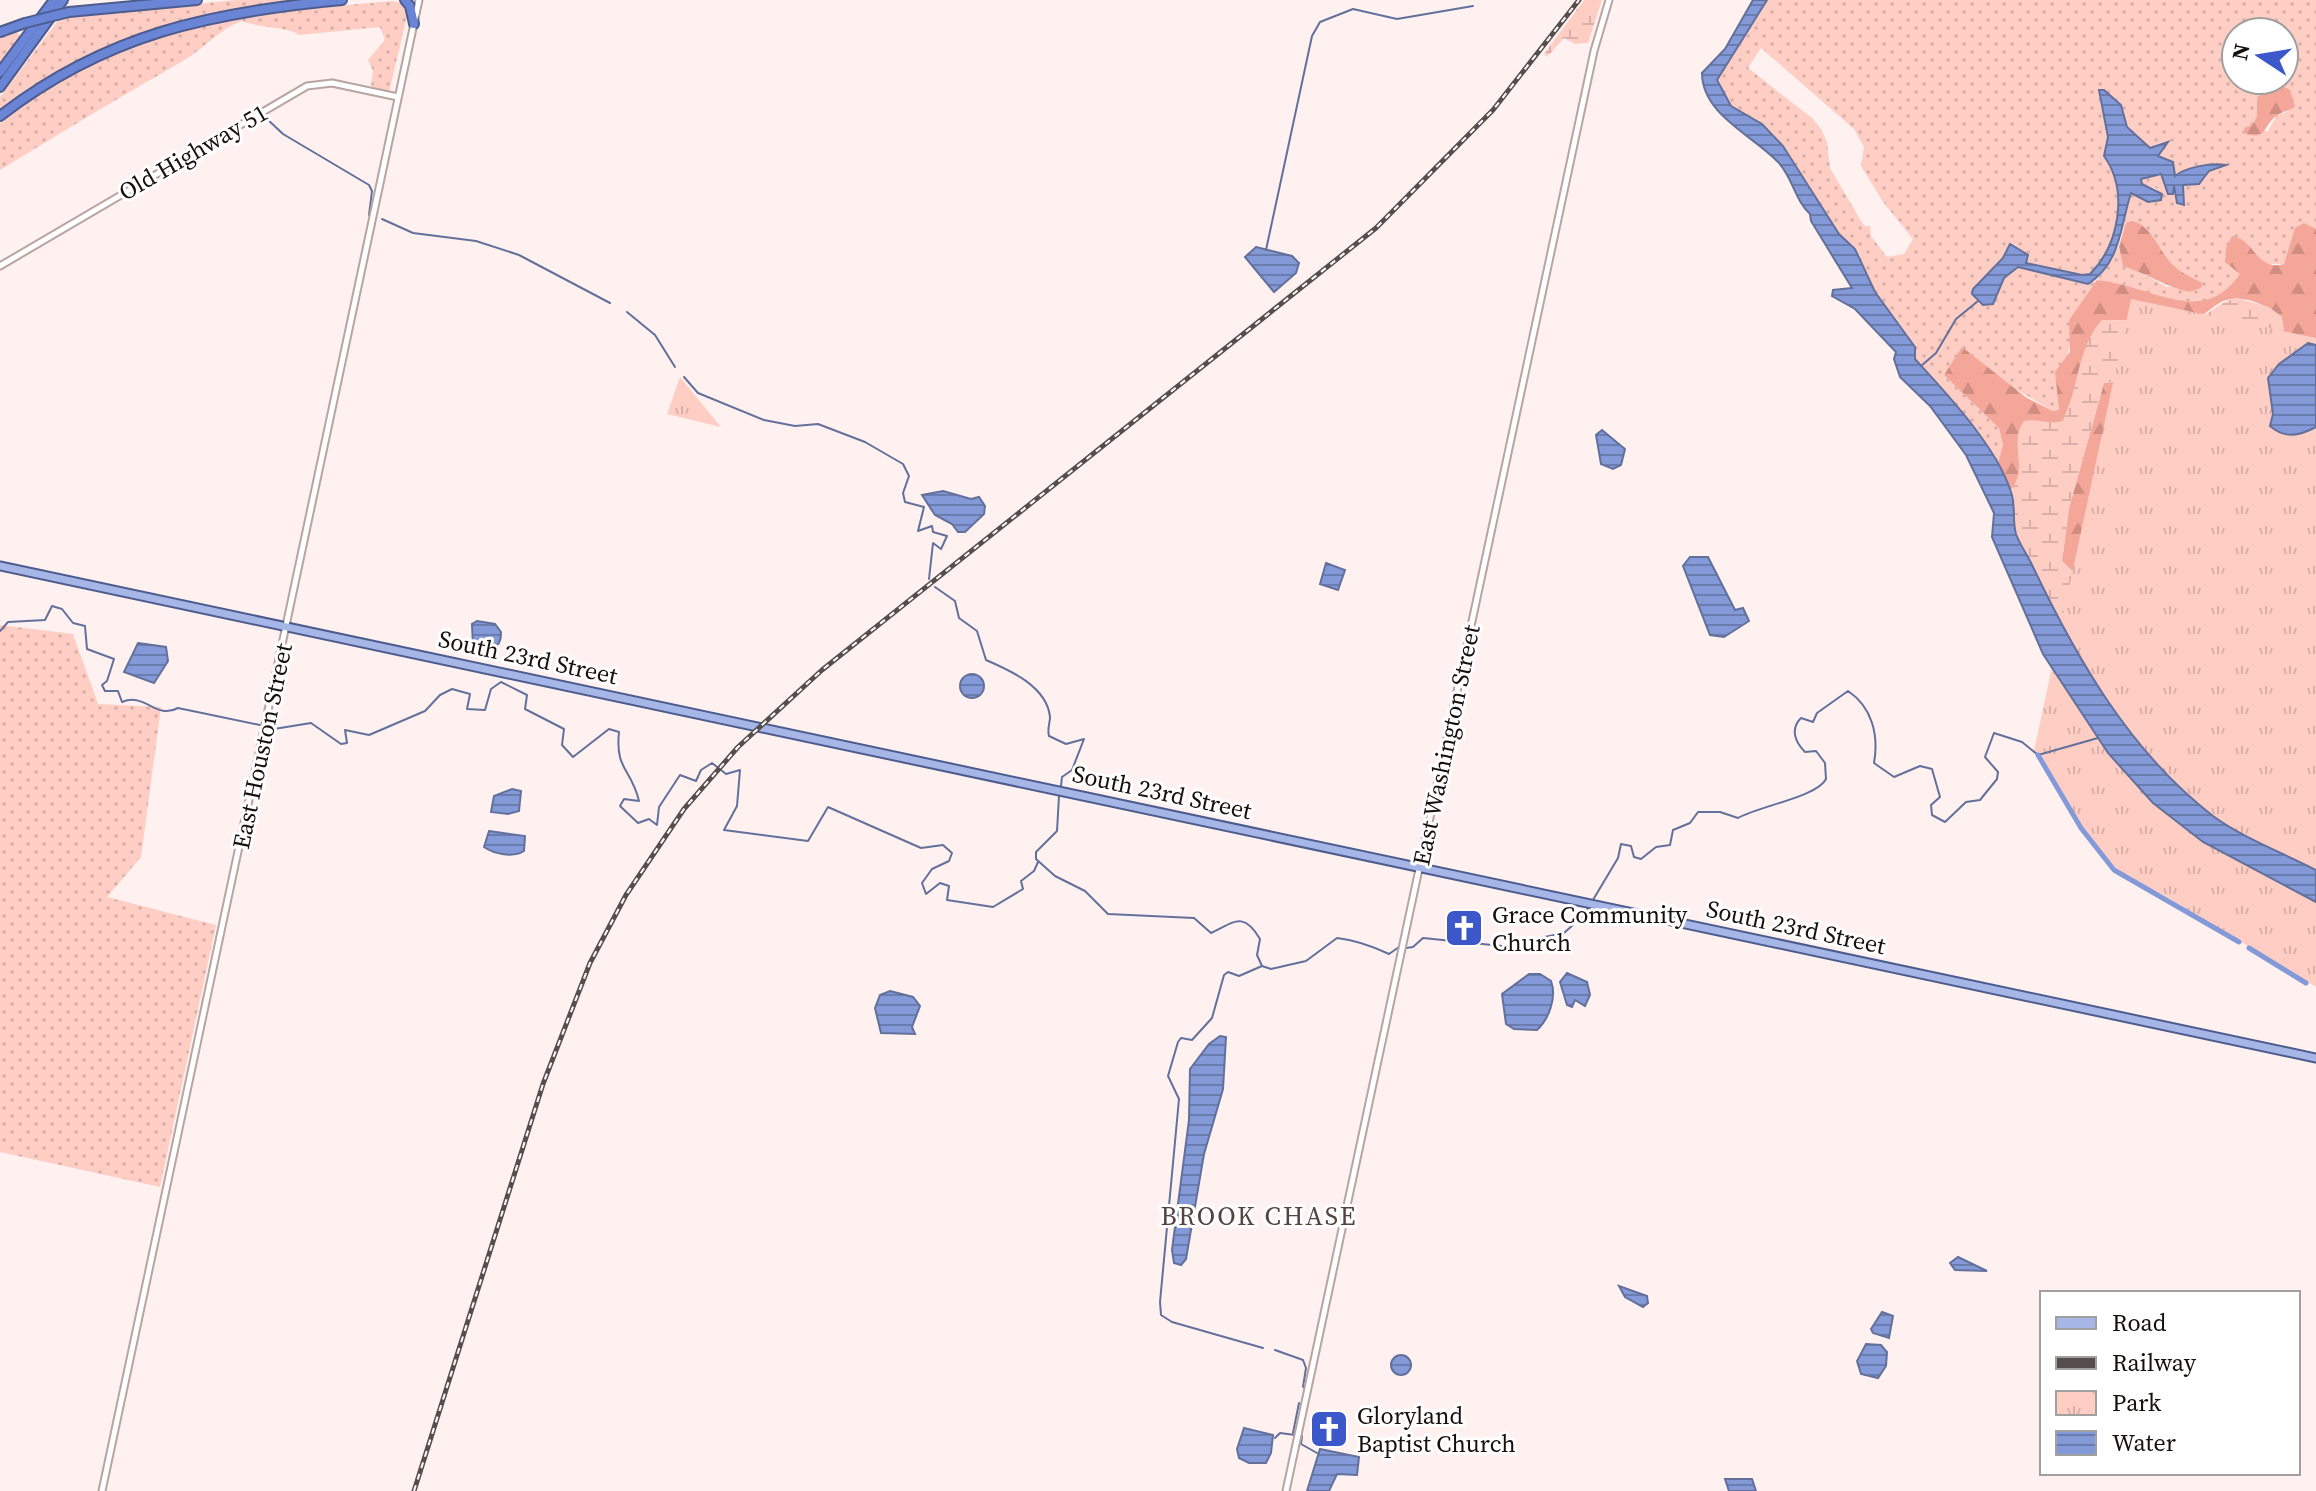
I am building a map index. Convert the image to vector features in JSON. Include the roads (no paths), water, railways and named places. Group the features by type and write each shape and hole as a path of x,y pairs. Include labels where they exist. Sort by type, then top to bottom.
{"highway":[{"path":"0,72 54,0"},
{"path":"0,87 63,0"},
{"path":"0,32 69,12 197,0"},
{"path":"0,116 74,67 150,33 237,11 342,0"},
{"path":"405,0 410,6 414,24"}],"main road":[{"name":"South 23rd Street","path":"0,566 2316,1058"}],"street":[{"name":"East Houston Street","path":"102,1491 419,0"},
{"name":"East Washington Street","path":"1286,1491 1594,51 1609,0"},
{"name":"Old Highway 51","path":"0,266 307,86 332,83 398,97"}],"water":[{"path":"1753,0 1767,0 1717,80 1731,106 1762,124 1783,146 1839,234 1855,249 1875,292 1915,347 1915,359 1970,422 1995,457 2011,492 2016,534 2068,636 2108,702 2156,763 2213,816 2316,870 2316,902 2203,842 2153,803 2108,753 2043,654 1992,537 1994,513 1966,455 1930,406 1900,377 1894,359 1896,352 1855,309 1832,296 1833,290 1852,288 1782,167 1719,112 1704,87 1702,73 1725,49"},
{"path":"2099,90 2104,90 2121,105 2127,127 2150,148 2168,142 2158,156 2173,162 2175,176 2198,166 2226,165 2209,171 2199,184 2183,185 2184,205 2177,203 2174,186 2173,194 2168,194 2161,174 2141,179 2142,184 2162,194 2161,200 2148,202 2131,193 2113,255 2107,266 2088,284 2018,267 2004,278 1993,304 1983,305 1972,294 1973,289 2003,258 2010,244 2028,255 2026,263 2082,275 2090,274 2108,248 2114,233 2118,201 2112,170 2104,156 2108,137"},
{"path":"1256,247 1292,256 1299,263 1296,273 1274,292 1245,257"},
{"path":"2308,343 2316,345 2316,427 2298,434 2287,434 2270,426 2273,414 2268,378 2279,364"},
{"path":"1602,430 1625,449 1621,465 1613,469 1601,464 1596,435"},
{"path":"943,491 971,499 979,497 985,506 984,514 965,532 958,532 952,524 935,515 922,495"},
{"path":"1690,557 1708,557 1735,610 1743,608 1749,621 1724,637 1710,635 1683,566"},
{"path":"1326,563 1345,570 1338,590 1320,584"},
{"path":"477,621 495,624 501,632 499,643 492,649 473,646 472,624"},
{"path":"138,643 166,647 168,661 154,683 124,672"},
{"path":"972,674 981,677 984,686 981,695 972,698 963,695 960,686 963,677"},
{"path":"512,789 521,791 519,811 508,814 491,812 494,796"},
{"path":"489,831 525,836 524,851 509,855 484,847"},
{"path":"1567,973 1587,982 1590,995 1585,1006 1575,1000 1572,1007 1567,1005 1560,982"},
{"path":"1529,974 1540,974 1551,981 1551,1007 1537,1030 1514,1029 1506,1024 1502,994"},
{"path":"890,991 913,997 920,1006 912,1027 915,1034 881,1033 875,1008 880,995"},
{"path":"1220,1036 1226,1037 1223,1089 1204,1154 1186,1259 1181,1265 1174,1263 1172,1250 1189,1120 1190,1069 1209,1044"},
{"path":"1958,1257 1987,1271 1955,1270 1950,1263"},
{"path":"1619,1286 1647,1296 1648,1303 1643,1307 1625,1297"},
{"path":"1882,1312 1893,1316 1889,1338 1873,1333 1871,1329"},
{"path":"1866,1344 1881,1345 1887,1352 1886,1366 1878,1378 1861,1374 1857,1361"},
{"path":"1397,1355 1405,1355 1411,1365 1405,1375 1397,1375 1391,1369 1391,1361"},
{"path":"1244,1428 1273,1435 1271,1453 1266,1463 1249,1463 1239,1458 1237,1449"},
{"path":"1320,1449 1359,1457 1357,1475 1337,1474 1329,1491 1307,1491"},
{"path":"1725,1479 1752,1479 1756,1491 1729,1491"}],"waterway":[{"path":"1266,250 1312,36 1320,22 1353,9 1397,19 1473,6"},
{"path":"266,118 283,134 369,185 372,191 369,215"},
{"path":"382,219 413,233 476,241 519,255 610,303"},
{"path":"1921,366 1936,353 1956,319 1978,301"},
{"path":"627,312 655,335 675,367"},
{"path":"684,377 698,393 764,420 795,426 818,424 865,442 903,464 909,476 903,493 905,502 924,507 918,531 932,526 933,532 947,536 941,549 933,543 929,579"},
{"path":"935,587 955,601 959,618 977,631 986,660 1026,681 1042,696 1050,717 1049,736 1066,744 1084,739 1072,770 1062,777 1061,786"},
{"path":"0,631 8,622 45,620 52,606 62,609 73,623 85,626 87,649 114,659 107,681 102,685 105,691 118,691 122,702 137,700 163,711 178,708 260,725"},
{"path":"274,729 311,723 341,744 347,743 345,730 369,735 425,711 440,695 452,689 470,694 467,709 485,710 491,689 501,682 527,695 525,709 564,729 562,745 573,757 609,729 619,732 621,762 639,801 624,799 620,806 638,823 649,819 657,825 659,807 680,775 696,781 701,770 712,763 726,774 740,770 737,806 724,830 808,841 828,807 921,848 943,845 952,853 949,861 932,869 922,883 926,894 940,883 949,886 947,900 993,907 1023,889 1021,881 1034,871 1038,862"},
{"path":"1406,948 1413,947 1423,938 1502,946 1564,933 1584,915 1618,858 1621,844 1631,846 1634,857 1641,859 1656,847 1670,845 1673,830 1690,823 1698,812 1720,812 1738,818 1811,791 1826,779 1825,763 1816,751 1805,752 1796,740 1796,727 1801,718 1813,722 1817,713 1848,691 1863,705 1872,722 1874,763 1894,777 1920,766 1932,769 1940,797 1931,805 1932,815 1945,822 1966,802 1980,800 1997,779 1998,772 1985,757 1994,733 2022,742 2038,755 2098,738"},
{"path":"2038,755 2081,828 2114,870 2239,942"},
{"path":"1059,796 1057,831 1036,852 1036,859 1055,876 1085,891 1108,914 1194,918 1211,933 1237,921 1243,922 1260,939 1257,955 1262,966 1271,969 1306,961 1337,938 1389,954 1399,947"},
{"path":"2249,948 2306,983"},
{"path":"1262,966 1239,976 1228,972 1224,975 1212,1018 1192,1040 1181,1038 1178,1042 1168,1076 1179,1099 1160,1302 1161,1315 1172,1322 1263,1348"},
{"path":"1275,1350 1303,1360 1306,1368 1303,1387"},
{"path":"1293,1433 1299,1403"},
{"path":"1275,1438 1280,1433 1295,1435"},
{"path":"1302,1436 1301,1444 1317,1453"}],"railway":[{"path":"414,1491 543,1084 590,963 626,895 684,809 738,747 822,670 1376,228 1493,110 1579,0"}],"place":[{"name":"Grace Community Church","path":"1464,928"},
{"name":"Gloryland Baptist Church","path":"1329,1429"}],"district":[{"name":"BROOK CHASE","path":"1259,1216"}]}
